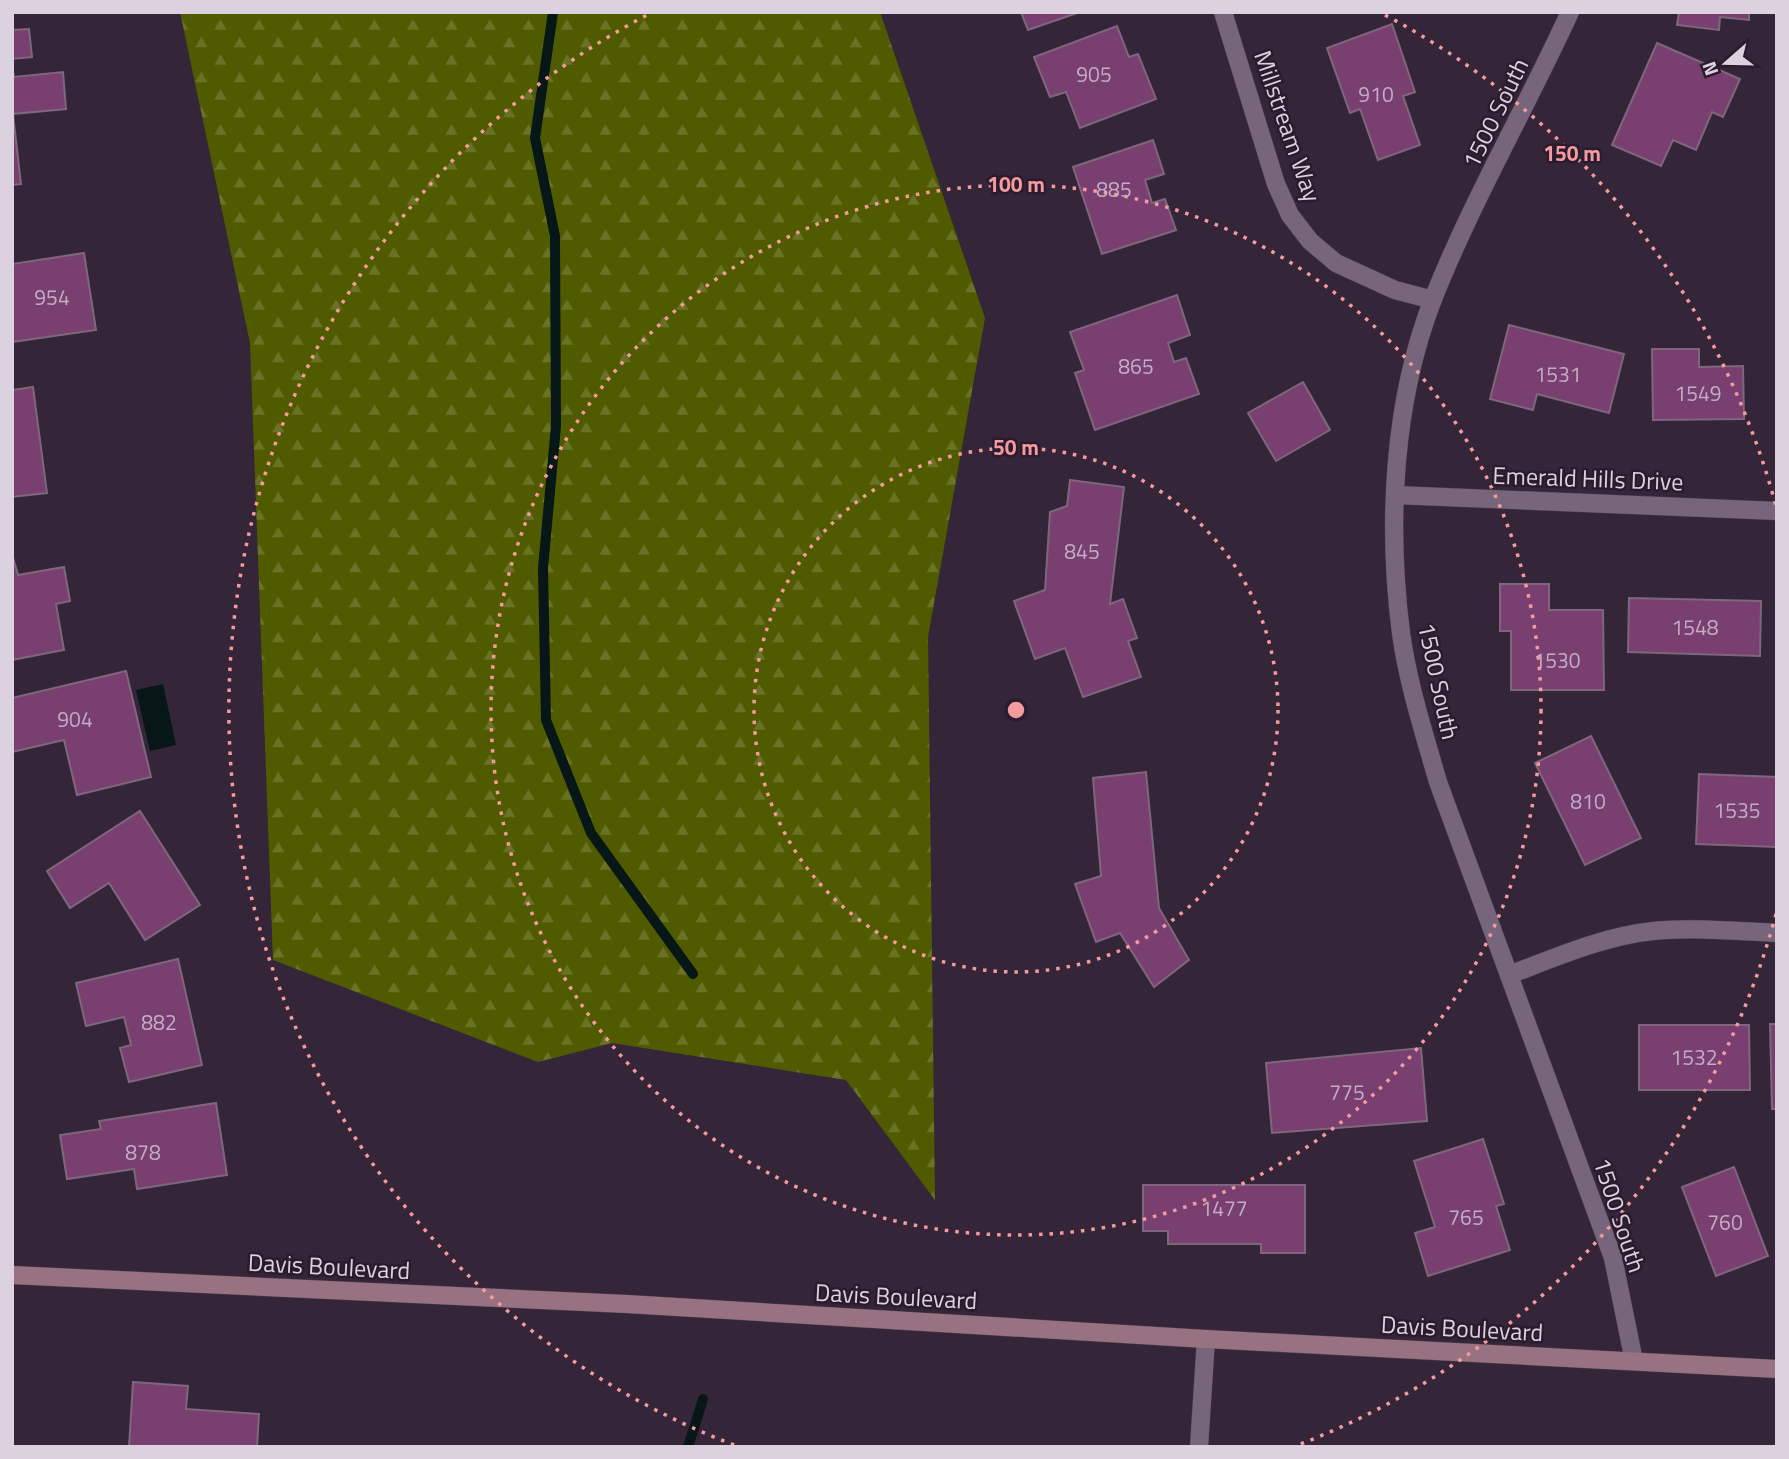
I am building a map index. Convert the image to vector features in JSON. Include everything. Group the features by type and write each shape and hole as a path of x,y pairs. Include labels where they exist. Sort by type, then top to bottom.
{"street":[{"name":"Millstream Way","path":"1223,12 1276,184 1290,215 1310,240 1336,263 1395,290 1433,300"},
{"name":"1500 South","path":"1570,12 1433,300 1402,421 1396,495 1395,565 1401,635 1416,708 1438,782 1613,1258 1634,1362"},
{"name":"Emerald Hills Drive","path":"1396,495 1777,511"},
{"path":"1509,975 1607,942 1650,931 1697,929 1777,933"},
{"name":"Davis Boulevard","path":"12,1275 627,1304 1206,1339 1777,1369"},
{"path":"1199,1447 1206,1339"}],"green space":[{"path":"180,12 880,12 985,318 928,637 935,1200 846,1080 612,1043 538,1062 273,960 250,343"}],"shaded area":[{"path":"163,684 176,745 150,751 136,690"}],"building":[{"path":"1021,12 1080,12 1028,30"},
{"path":"1679,12 1749,12 1749,20 1720,17 1719,30 1677,25"},
{"path":"1392,24 1415,92 1403,96 1420,145 1378,160 1360,109 1350,113 1327,48"},
{"path":"1117,26 1129,57 1138,54 1156,99 1080,128 1066,92 1050,97 1034,57"},
{"path":"29,29 32,57 12,59 12,30"},
{"path":"1657,43 1740,79 1723,117 1712,112 1696,150 1673,140 1661,166 1612,145"},
{"path":"12,67 14,77 63,72 66,109 13,114 21,184 12,185"},
{"path":"1153,140 1164,174 1145,180 1152,203 1165,199 1176,230 1102,254 1073,167"},
{"path":"84,253 96,330 12,342 12,264"},
{"path":"1177,295 1190,335 1168,343 1174,362 1186,358 1199,394 1095,430 1075,373 1084,370 1070,332"},
{"path":"1509,325 1624,354 1609,413 1537,394 1533,410 1490,399"},
{"path":"1652,349 1699,349 1699,367 1743,366 1744,419 1653,420"},
{"path":"1303,382 1330,430 1276,461 1248,413"},
{"path":"33,387 47,493 12,497 12,390"},
{"path":"1070,480 1124,487 1110,604 1123,599 1137,638 1128,641 1141,677 1083,697 1065,648 1035,659 1014,601 1045,590 1050,512 1067,506"},
{"path":"12,554 18,575 64,567 70,601 56,604 64,650 12,660"},
{"path":"1500,584 1549,584 1549,610 1603,610 1604,690 1511,690 1511,631 1500,631"},
{"path":"1629,598 1761,601 1760,656 1628,652"},
{"path":"126,671 151,777 77,795 64,740 12,752 12,698"},
{"path":"1591,736 1641,838 1585,865 1535,763"},
{"path":"1146,772 1159,908 1189,960 1154,987 1120,933 1096,942 1075,884 1101,876 1093,778"},
{"path":"1699,774 1777,777 1777,847 1696,844"},
{"path":"140,811 200,905 145,940 109,883 70,908 47,871"},
{"path":"178,959 202,1065 129,1082 120,1048 131,1045 124,1017 86,1026 76,983"},
{"path":"1770,1024 1777,1024 1777,1109 1772,1109"},
{"path":"1639,1025 1749,1025 1750,1090 1639,1090"},
{"path":"1421,1048 1427,1121 1272,1133 1266,1063"},
{"path":"216,1103 227,1175 137,1189 134,1169 67,1179 60,1135 101,1129 99,1121"},
{"path":"1483,1139 1504,1204 1496,1206 1510,1250 1428,1276 1415,1233 1435,1227 1414,1161"},
{"path":"1734,1167 1768,1256 1716,1276 1682,1187"},
{"path":"1143,1185 1305,1185 1305,1253 1261,1253 1261,1244 1168,1244 1168,1231 1143,1231"},
{"path":"133,1382 188,1386 186,1409 259,1414 257,1447 129,1447"}],"waterway":[{"path":"553,12 535,138 555,236 556,426 543,568 546,720 591,833 693,974"},
{"path":"688,1447 703,1399"}]}
